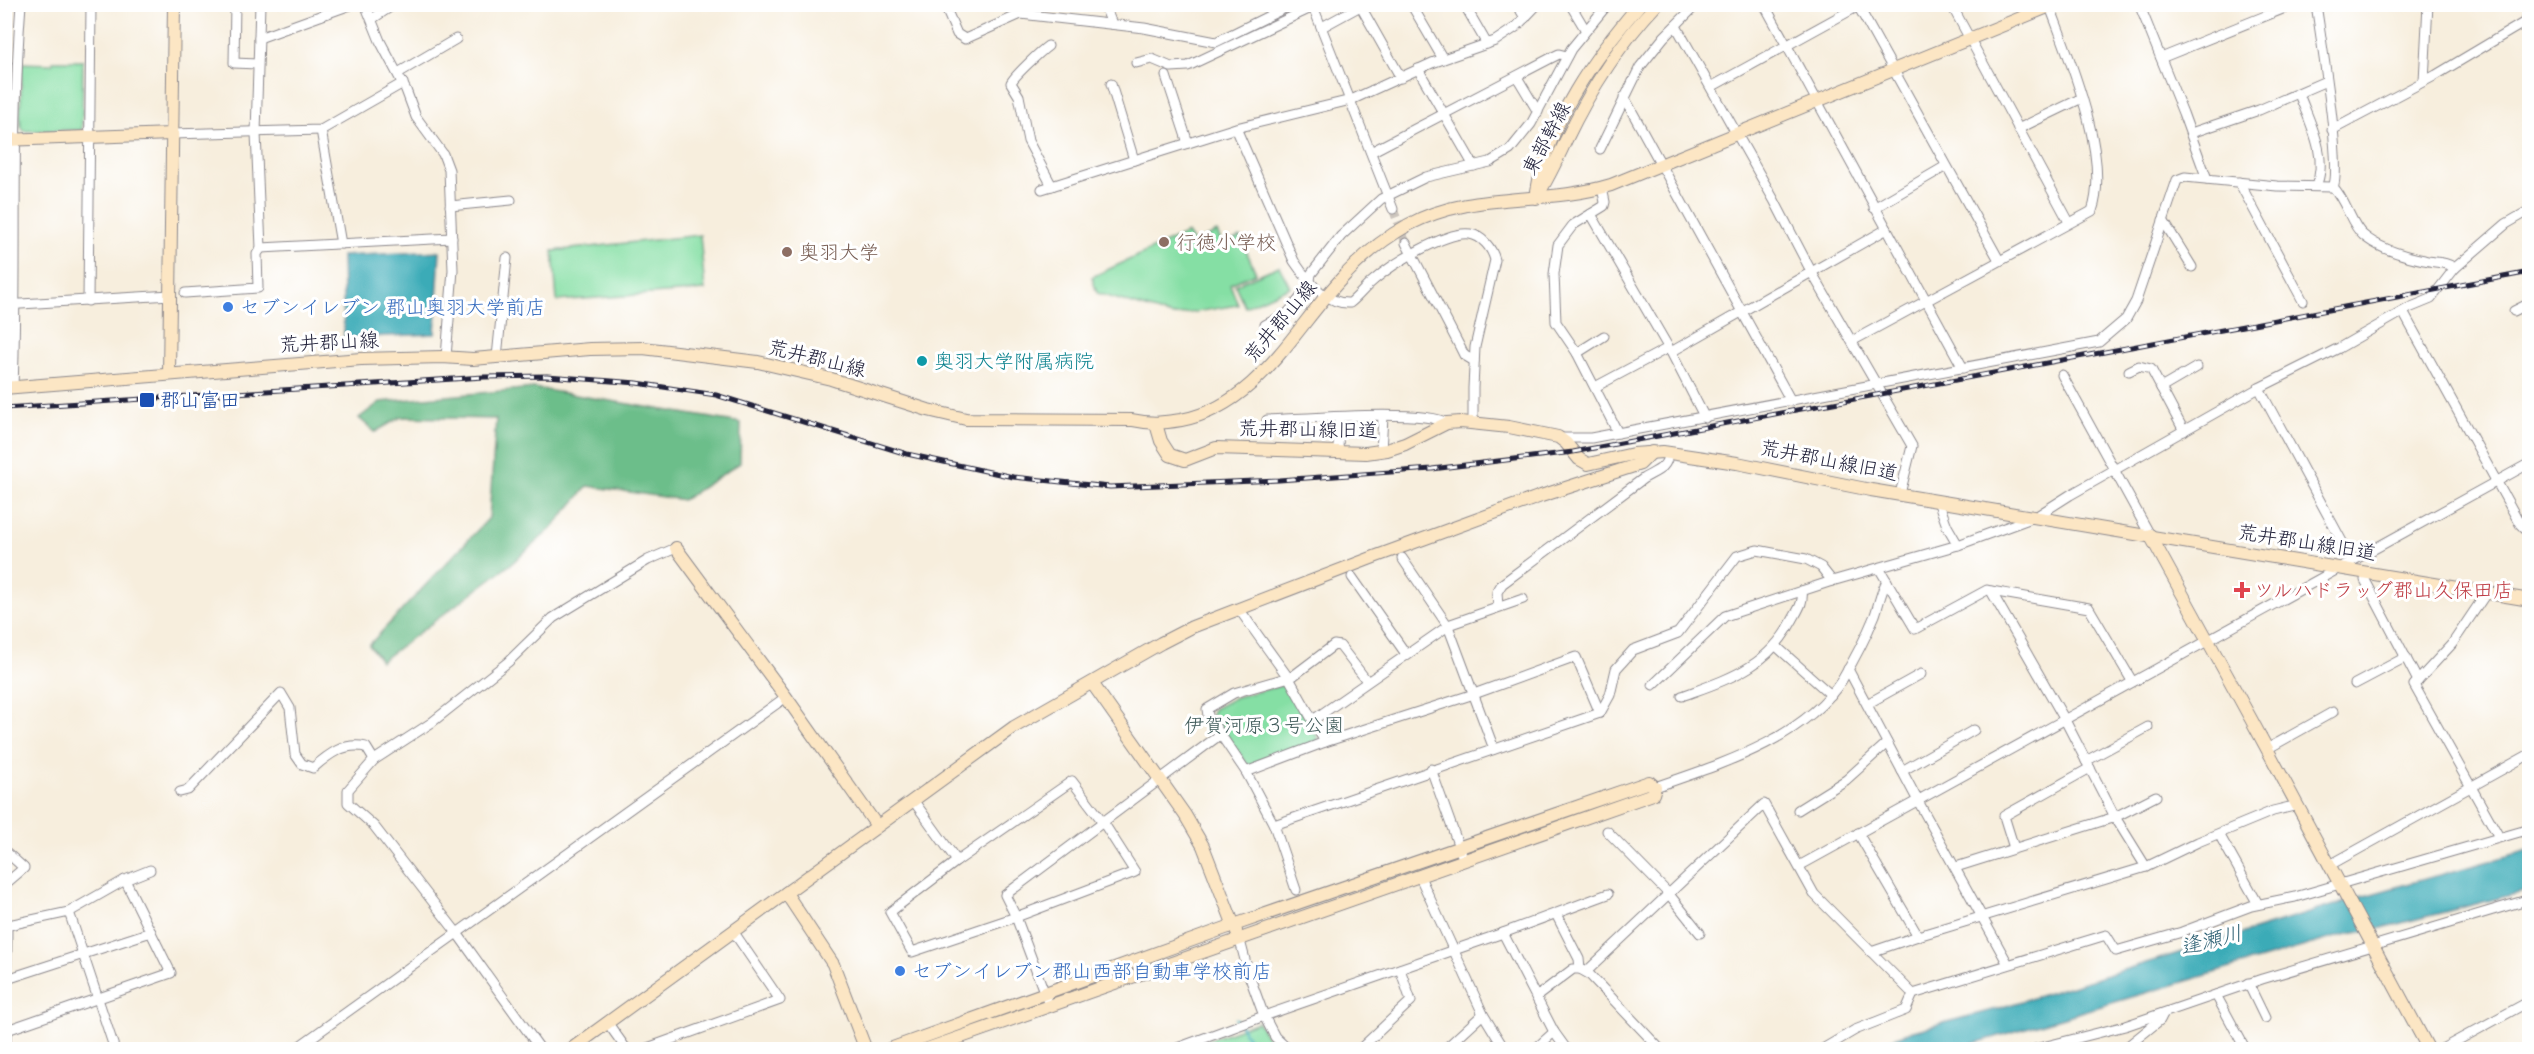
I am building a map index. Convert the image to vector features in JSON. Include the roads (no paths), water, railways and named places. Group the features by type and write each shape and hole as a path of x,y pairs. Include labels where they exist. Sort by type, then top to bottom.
{"street":[{"path":"9,387 16,304 16,210 10,140 21,4"},
{"path":"88,301 91,4"},
{"path":"170,374 174,4"},
{"path":"235,4 234,63 258,64"},
{"path":"186,293 258,288 257,254 261,248 256,133 260,4"},
{"path":"259,39 353,4"},
{"path":"365,4 380,41 403,83 416,117 438,146 446,161 453,270 446,357"},
{"path":"372,19 395,4"},
{"path":"944,4 957,34 964,38 1021,14 1144,28 1216,42 1293,4"},
{"path":"1016,4 1021,14"},
{"path":"1104,4 1112,24"},
{"path":"1411,4 1443,59"},
{"path":"1464,4 1487,44"},
{"path":"1517,4 1525,18"},
{"path":"1042,189 1236,128 1351,100 1418,69 1502,37 1538,4"},
{"path":"1570,4 1585,29"},
{"path":"1265,325 1284,317 1309,287 1311,274 1349,227 1387,195 1433,174 1490,162 1510,150 1524,136 1567,56 1585,29 1608,4"},
{"name":"東部幹線","path":"1536,198 1546,153 1579,87 1601,53 1640,4"},
{"name":"東部幹線","path":"1536,198 1554,169 1566,140 1598,82 1634,30 1657,4"},
{"path":"1600,149 1633,77 1649,54 1697,4"},
{"path":"1764,4 1815,103 1963,368"},
{"path":"1951,4 2069,222"},
{"path":"2139,4 2207,179"},
{"path":"2161,58 2295,4"},
{"path":"2316,4 2337,176 2333,187"},
{"path":"2424,81 2428,4"},
{"path":"1711,87 1859,5 1999,260"},
{"path":"1852,341 2092,211 2097,185 2094,140 2051,5"},
{"name":"荒井郡山線","path":"9,387 361,359 497,357 590,349 643,348 758,362 831,379 928,410 966,418 1132,420 1156,424 1198,417 1218,409 1241,395 1271,363 1327,295 1368,253 1409,224 1454,207 1472,203 1563,197 1602,188 2051,5"},
{"path":"1136,63 1152,59 1175,68 1188,66 1312,6 1393,209"},
{"path":"1322,27 1362,6 1401,78"},
{"path":"2332,130 2424,81 2529,19"},
{"path":"1676,26 1737,133 1812,273 1912,446 1900,494"},
{"path":"398,74 456,39"},
{"path":"1048,46 1013,76 1011,83 1019,96 1028,141 1052,186"},
{"path":"1371,152 1557,55 1567,56"},
{"path":"1418,69 1474,166"},
{"path":"1166,76 1188,143"},
{"path":"1516,77 1538,112"},
{"path":"2191,133 2299,94 2326,81"},
{"path":"10,140 321,130 403,83"},
{"path":"1111,84 1134,160"},
{"path":"2299,94 2320,161 2320,173 2316,186"},
{"path":"1624,97 1791,401"},
{"path":"2018,129 2082,98"},
{"path":"1236,128 1289,253 1310,282 1335,302 1350,303 1372,281 1412,253 1449,238 1468,234 1481,239 1490,249 1495,260 1474,361 1473,423"},
{"path":"321,130 341,244"},
{"path":"1874,208 1946,166"},
{"path":"1561,438 1591,438 1705,418 2099,342 2127,319 2136,301 2177,180 2185,177 2277,186 2333,187"},
{"path":"2239,182 2304,301"},
{"path":"2333,187 2360,233 2369,239 2388,249 2424,260 2449,264 2455,268"},
{"path":"1602,188 1604,204 1573,225 1564,235 1556,255 1554,274 1556,322 1577,353 1618,433"},
{"path":"450,206 511,200"},
{"path":"4,210 16,210"},
{"path":"1653,685 1725,616 1832,581 1958,545 2037,516 2259,388 2436,294 2455,268 2506,224 2529,210"},
{"path":"1591,214 1670,350 1705,418"},
{"path":"2163,220 2192,267"},
{"path":"1595,387 1743,311 1887,229"},
{"path":"261,248 452,238"},
{"path":"1406,243 1464,355 1474,361"},
{"path":"497,357 507,258"},
{"path":"4,305 171,295"},
{"path":"2514,312 2529,303"},
{"path":"2403,312 2520,525 2529,534"},
{"path":"1577,353 1604,336"},
{"path":"2129,371 2139,366 2151,369 2184,431"},
{"path":"2161,387 2197,367"},
{"path":"2062,375 2298,805 2429,1050"},
{"path":"2259,388 2352,560"},
{"path":"1338,452 1339,417"},
{"path":"1381,451 1383,417"},
{"path":"1267,420 1383,417 1431,418 1447,423"},
{"name":"荒井郡山線旧道","path":"1156,424 1161,441 1170,455 1185,460 1216,448 1381,451 1405,444 1447,423 1473,423 1537,432 1561,438 1579,459 1588,464 1652,452 1668,453 1737,463 1871,490 2529,600"},
{"path":"570,1050 1014,727 1174,636 1239,609 1541,496 1630,468 1645,461 1652,452"},
{"path":"1498,607 1497,592 1502,584 1644,478 1663,467 1667,462 1668,453"},
{"path":"1798,866 2529,463"},
{"path":"1938,501 1947,526 1958,545"},
{"path":"541,1050 457,933 375,826 348,803 348,790 374,760 437,718 508,662 553,618 648,560 676,548 786,697 877,826"},
{"path":"1274,825 1600,713 1610,695 1616,669 1633,650 1678,633 1737,556 1757,550 1806,559 1821,567 1832,581"},
{"path":"1402,558 1448,626 1494,749"},
{"path":"1879,568 1915,629 1986,590 2089,608 2132,681"},
{"path":"2367,572 2365,580 2418,681"},
{"path":"1352,577 1406,654"},
{"path":"1655,787 1739,757 1805,718 1831,695 1848,669 1874,617 1887,581"},
{"path":"1682,696 1740,674 1776,646 1802,603 1802,591"},
{"path":"1991,591 2065,720 2115,817 2146,867"},
{"path":"2487,592 2452,644 2414,685 2499,837"},
{"path":"1313,720 1448,626 1523,599"},
{"path":"1239,609 1288,678 1325,742"},
{"path":"1296,890 1274,825 1246,772 1208,716 1208,708 1234,693 1288,678 1334,645 1340,645 1367,681"},
{"path":"1776,646 1831,695"},
{"path":"1246,772 1325,742 1474,694 1576,657 1600,713"},
{"path":"2355,684 2406,657"},
{"path":"1848,669 2008,964"},
{"path":"1867,705 1922,674"},
{"path":"1092,683 1161,779 1203,846 1239,937 1249,975 1264,1016 1275,1037 1289,1050"},
{"path":"180,792 188,790 281,693 290,708 295,754 302,764 313,768 332,752 355,744 366,747 374,760"},
{"path":"294,1050 786,697"},
{"path":"2267,748 2333,712"},
{"path":"2014,848 2004,816 2148,727"},
{"path":"1902,771 1974,730"},
{"path":"1047,999 1016,917 1005,895 1221,734"},
{"path":"1798,810 1846,780 1887,743"},
{"path":"2330,865 2529,754"},
{"path":"1431,770 1464,861"},
{"path":"1072,781 1103,822 1135,872 1016,917 912,952 890,912 957,861 1072,781"},
{"path":"924,1050 1234,925 1649,783 1655,787"},
{"path":"887,1050 1420,877 1653,794 1655,787"},
{"path":"1956,867 2115,817 2156,796"},
{"path":"913,800 957,861"},
{"path":"1536,997 1573,969 1583,970 1764,804 1814,894 1913,994"},
{"path":"1871,952 2146,867 2273,811 2298,805"},
{"path":"1821,1050 1855,1030 1906,1010 1913,994 2008,964 2106,935 2116,951 2182,932 2258,904 2340,885 2529,829"},
{"path":"1607,831 1668,893 1700,933"},
{"path":"1858,833 1918,936"},
{"path":"2218,834 2258,904"},
{"path":"4,850 24,868 4,885"},
{"path":"6,1050 6,926 69,912 125,880 150,870"},
{"path":"1420,877 1483,1014 1505,1050"},
{"path":"7,1030 171,973 125,880"},
{"path":"786,893 833,964 866,1050"},
{"path":"1172,1050 1608,894"},
{"path":"2031,1050 2125,1026 2248,983 2529,899"},
{"path":"69,912 115,1050"},
{"path":"1556,914 1583,970 1661,1050"},
{"path":"642,1050 780,1000 733,931"},
{"path":"7,979 151,932"},
{"path":"1503,933 1554,1032 1567,1050"},
{"path":"1359,1050 1411,1001 1400,969"},
{"path":"2248,983 2265,1017"},
{"path":"2217,994 2246,1050"},
{"path":"2439,1050 2529,1001"},
{"path":"1444,1050 1483,1014"},
{"path":"2123,1050 2160,1020 2163,1014"},
{"path":"607,1022 627,1050"},
{"path":"1534,1050 1554,1032"}],"water":[{"path":"440,251 435,334 344,338 342,256"},
{"path":"2529,850 2529,889 2527,891 2378,929 2343,935 1955,1049 1862,1050 1913,1031 1996,1009 2364,896"}],"waterway":[{"path":"1236,1019 1247,1036 1251,1050"}],"tunnel":[{"path":"1393,209 1406,243"}],"railway":[{"path":"4,408 484,377 547,376 637,383 716,395 907,454 1013,477 1110,487 1279,480 1432,469 1573,452 2530,272"}],"place":[{"name":"行徳小学校","path":"1164,242"},
{"name":"奥羽大学","path":"787,252"},
{"name":"セブンイレブン 郡山奥羽大学前店","path":"228,307"},
{"name":"奥羽大学附属病院","path":"922,361"},
{"name":"郡山富田","path":"147,400"},
{"name":"ツルハドラッグ郡山久保田店","path":"2242,590"},
{"name":"セブンイレブン郡山西部自動車学校前店","path":"900,971"}],"park label":[{"name":"伊賀河原３号公園","path":"1264,725"}],"water label":[{"name":"逢瀬川","path":"2211,940"}]}
